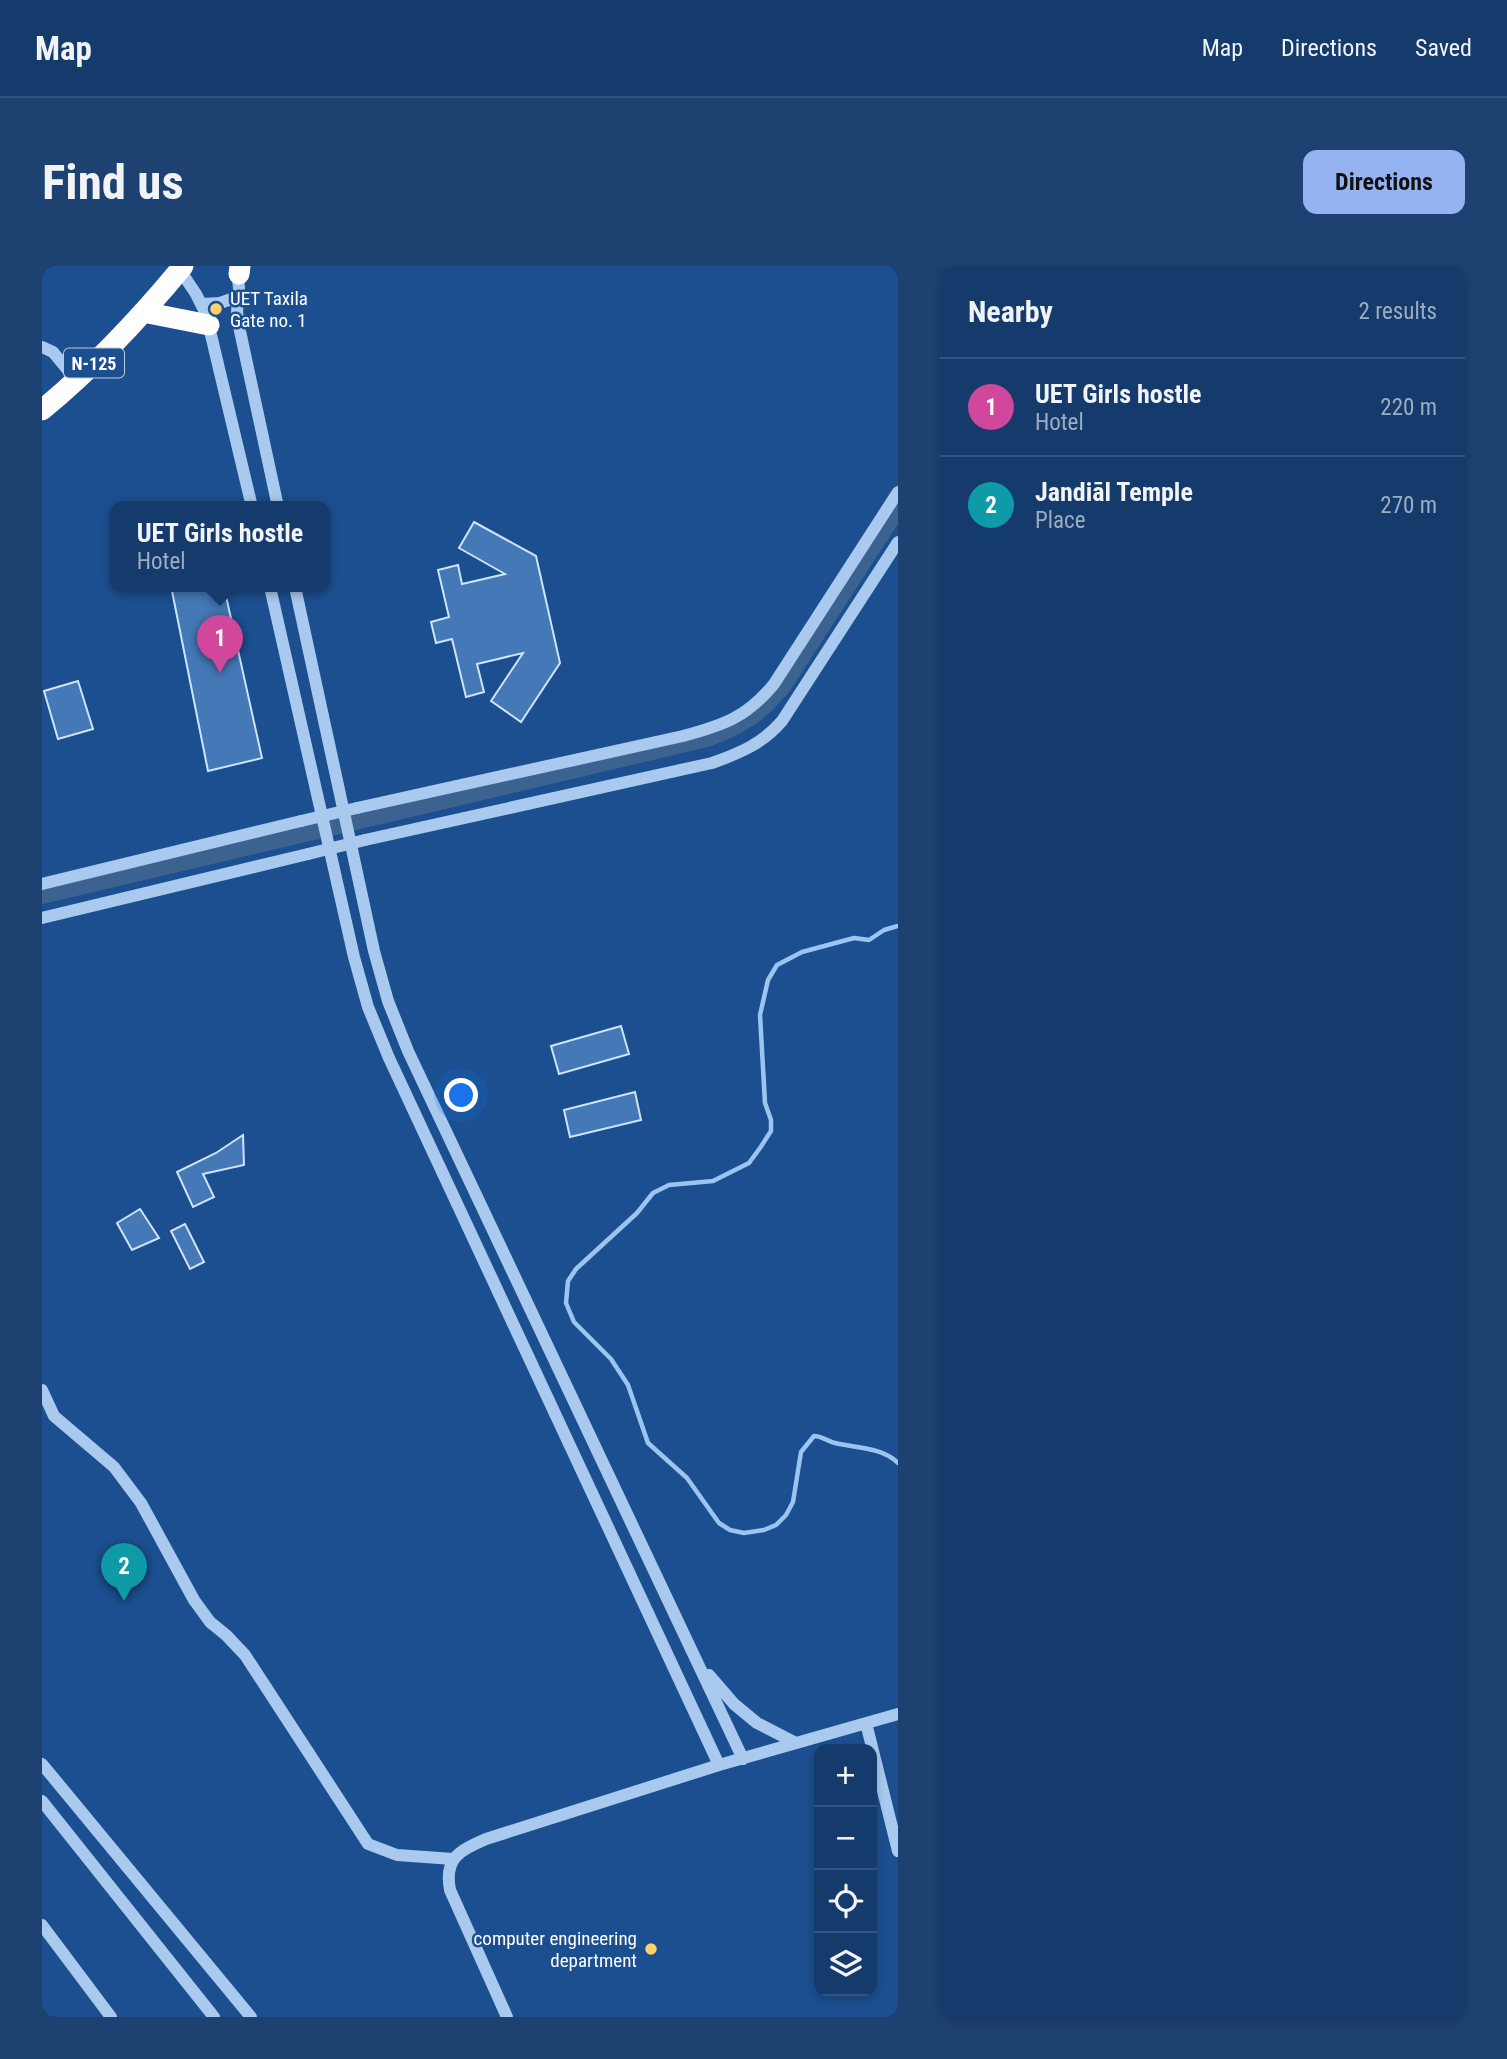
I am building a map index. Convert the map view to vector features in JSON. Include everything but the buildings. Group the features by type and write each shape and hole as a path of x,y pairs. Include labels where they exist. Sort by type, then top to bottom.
{"highway":[{"name":"N-125","path":"42,410 76,380 182,268"},
{"path":"143,312 209,325"}],"street":[{"path":"182,268 202,304 209,325 251,501"},
{"path":"238,269 240,331 277,501"},
{"path":"202,304 220,303 237,297"},
{"path":"42,347 53,352 76,380"},
{"path":"42,884 357,808 683,736 731,722 756,705 774,684 898,492"},
{"path":"42,918 365,840 712,763 755,746 770,735 782,721 813,677 898,542"},
{"path":"271,592 354,957 368,1007 719,1765"},
{"path":"296,592 374,951 388,1001 408,1051 743,1759"},
{"path":"42,1390 48,1418 114,1467 135,1494 164,1541 194,1600 210,1622 245,1655 368,1844 397,1855 453,1859"},
{"path":"700,1664 749,1717 796,1744"},
{"path":"507,2017 450,1890 447,1873 453,1859 465,1848 719,1765 898,1714"},
{"path":"866,1723 898,1851"},
{"path":"42,1764 251,2017"},
{"path":"42,1801 214,2017"},
{"path":"42,1924 111,2017"}],"waterway":[{"path":"42,896 707,739 730,730 757,713 783,687 898,509"},
{"path":"898,926 884,930 869,940 854,938 802,952 777,965 768,980 760,1015 765,1103 771,1120 771,1131 749,1163 713,1181 669,1185 653,1193 637,1213 576,1269 568,1281 566,1303 574,1322 611,1359 628,1385 648,1443 687,1478 719,1523 730,1530 744,1533 764,1530 776,1525 786,1515 793,1502 801,1452 814,1436 877,1451 898,1463"}],"place":[{"name":"UET Taxila Gate no. 1","path":"216,309"},
{"name":"UET Girls hostle","path":"220,673"},
{"name":"Jandiāl Temple","path":"124,1601"},
{"name":"computer engineering department","path":"651,1949"}]}
